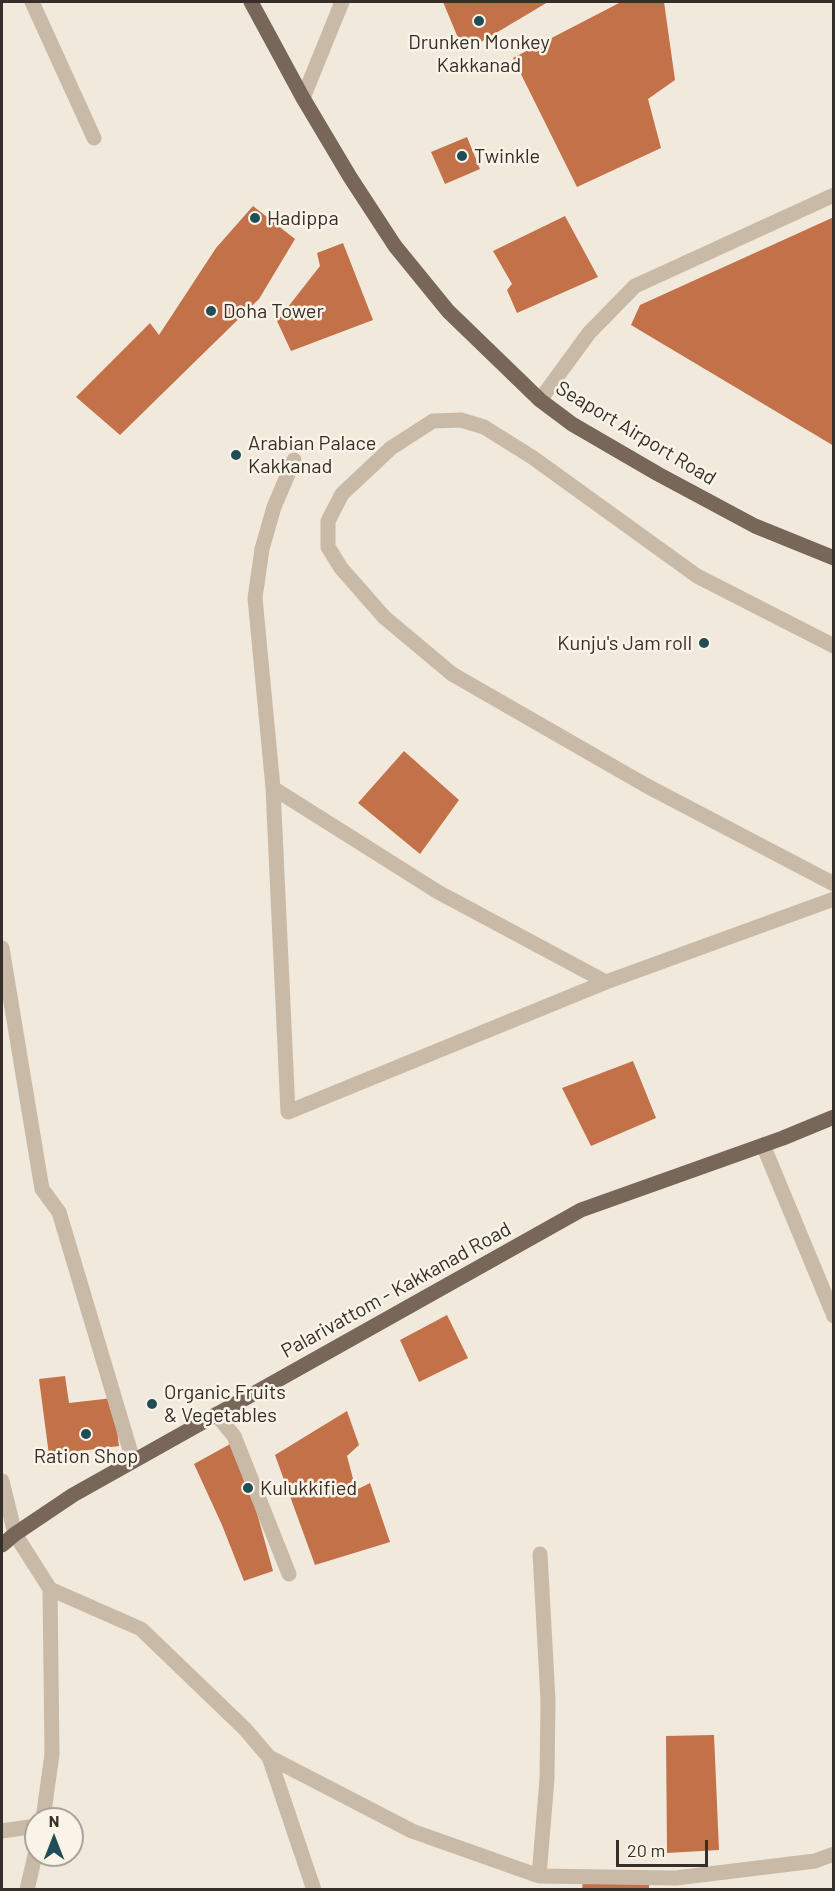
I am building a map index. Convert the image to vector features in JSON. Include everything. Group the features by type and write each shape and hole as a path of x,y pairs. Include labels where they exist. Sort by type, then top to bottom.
{"main road":[{"name":"Seaport Airport Road","path":"251,2 303,98 395,246 448,311 540,400 572,424 658,474 755,526 834,558"},
{"name":"Palarivattom - Kakkanad Road","path":"2,1545 73,1495 581,1210 834,1117"}],"street":[{"path":"32,2 94,138"},
{"path":"303,98 342,2"},
{"path":"540,400 590,333 635,286 834,195"},
{"path":"834,646 698,576 532,457 484,427 461,420 433,421 391,448 342,494 328,521 328,547 341,568 384,617 452,674 647,786 834,884"},
{"path":"294,460 274,507 262,549 255,598 273,788 288,1112 606,982 834,899"},
{"path":"273,788 438,892 606,982"},
{"path":"2,948 42,1189 59,1212 133,1461"},
{"path":"763,1145 834,1316"},
{"path":"216,1414 234,1436 289,1574"},
{"path":"2,1481 15,1534 50,1589 52,1754 45,1807"},
{"path":"539,1876 547,1779 548,1712 540,1554"},
{"path":"50,1589 141,1629 245,1729 269,1757 314,1890"},
{"path":"269,1757 412,1831 539,1876 676,1878 815,1861 834,1854"},
{"path":"2,1831 24,1828"},
{"path":"27,1890 32,1867"}],"building":[{"path":"443,2 548,2 464,52"},
{"path":"621,2 664,2 675,80 648,99 661,148 577,187 513,58"},
{"path":"467,137 480,169 445,184 431,152"},
{"name":"Doha Tower","path":"253,206 295,239 259,299 120,435 76,397 150,323 159,335 216,248"},
{"path":"565,216 598,277 517,313 507,290 512,284 493,251"},
{"path":"834,217 834,446 631,325 640,305"},
{"path":"343,243 373,320 291,351 277,321 320,266 317,253"},
{"path":"404,751 459,800 420,854 358,803"},
{"path":"633,1061 656,1118 591,1146 562,1088"},
{"path":"447,1315 468,1358 419,1382 400,1340"},
{"path":"65,1376 69,1403 113,1398 119,1446 49,1455 39,1379"},
{"path":"347,1411 359,1445 347,1456 356,1490 370,1483 390,1542 315,1565 275,1455"},
{"path":"232,1443 247,1477 273,1571 244,1581 194,1464"},
{"path":"714,1735 719,1850 667,1853 666,1736"},
{"path":"583,1880 649,1884 649,1890 582,1890"}],"place":[{"name":"Drunken Monkey Kakkanad","path":"479,21"},
{"name":"Twinkle","path":"462,156"},
{"name":"Hadippa","path":"255,218"},
{"name":"Doha Tower","path":"211,311"},
{"name":"Arabian Palace Kakkanad","path":"236,455"},
{"name":"Kunju's Jam roll","path":"704,643"},
{"name":"Organic Fruits & Vegetables","path":"152,1404"},
{"name":"Ration Shop","path":"86,1434"},
{"name":"Kulukkified","path":"248,1488"}]}
